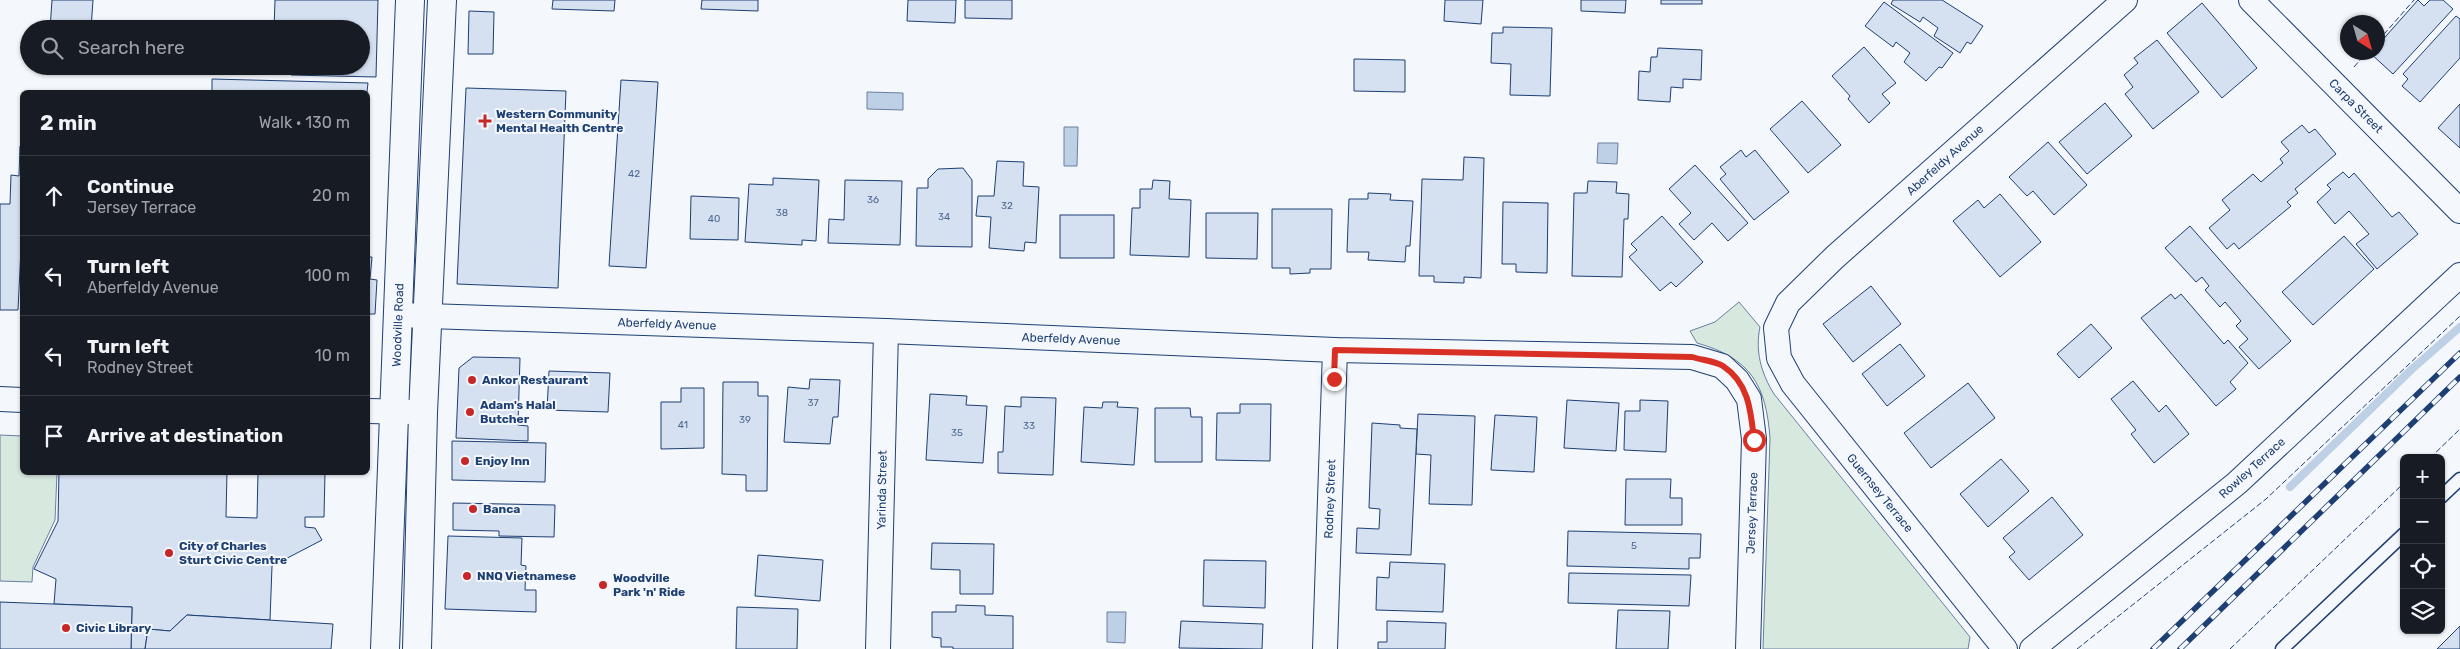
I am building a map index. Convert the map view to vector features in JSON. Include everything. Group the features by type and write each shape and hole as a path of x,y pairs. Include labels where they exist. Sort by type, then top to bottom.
{"main road":[{"name":"Woodville Road","path":"385,649 410,0"},
{"path":"417,649 426,316 442,0"}],"street":[{"name":"Aberfeldy Avenue","path":"1776,328 1788,303 1835,257 2125,0"},
{"name":"Carpa Street","path":"2252,0 2460,212"},
{"name":"Rowley Terrace","path":"2032,649 2237,483 2460,275"},
{"name":"Aberfeldy Avenue","path":"398,315 886,331 1335,350 1692,357 1722,366 1737,380"},
{"name":"Guernsey Terrace","path":"1776,328 1779,358 1793,384 2005,649"},
{"name":"Yarinda Street","path":"878,649 886,331"},
{"name":"Rodney Street","path":"1325,649 1335,350"},
{"name":"Jersey Terrace","path":"1737,380 1749,399 1754,440 1748,649"},
{"path":"0,399 20,400"},
{"path":"370,411 423,413"}],"lane":[{"path":"2445,493 2460,479"},
{"path":"2282,649 2400,538"}],"shaded area":[{"path":"1739,302 1760,327 1758,345 1760,362 1774,394 1970,637 1968,649 1763,649 1770,438 1768,419 1759,388 1752,376 1742,365 1730,357 1715,349 1697,343 1690,331 1715,322"},
{"path":"0,435 20,436 20,475 57,475 55,520 33,567 32,582 0,581"}],"water":[{"path":"867,92 903,93 903,110 867,109"},
{"path":"1064,127 1078,127 1077,166 1064,166"},
{"path":"1598,143 1618,143 1617,164 1597,163"},
{"path":"1107,612 1126,612 1125,643 1107,642"}],"building":[{"path":"52,0 93,0 92,20 51,20"},
{"path":"275,0 378,0 376,77 291,75 370,75 370,20 274,20"},
{"path":"553,0 615,0 614,11 552,9"},
{"path":"702,0 758,0 758,11 701,9"},
{"path":"908,0 956,0 955,23 907,21"},
{"path":"965,0 1012,0 1012,19 965,18"},
{"path":"1445,0 1483,0 1481,24 1444,21"},
{"path":"1581,0 1626,0 1625,13 1581,11"},
{"path":"1661,0 1702,0 1702,4 1661,4"},
{"path":"1893,0 1942,0 1983,26 1971,44 1967,42 1960,53 1934,36 1938,28 1923,17 1920,22 1891,4"},
{"path":"2418,0 2424,6 2430,0 2443,0 2453,9 2393,74 2378,60 2385,60 2385,37"},
{"path":"1884,2 1953,53 1942,68 1939,67 1926,81 1904,62 1910,53 1896,42 1893,47 1865,26"},
{"path":"2202,3 2257,68 2222,98 2167,33"},
{"path":"469,11 494,12 493,54 468,54"},
{"path":"2456,16 2460,19 2460,58 2420,102 2402,86 2408,79 2403,74"},
{"path":"1503,27 1552,28 1550,96 1510,95 1511,64 1491,63 1492,33 1503,33"},
{"path":"2157,40 2199,92 2153,129 2125,94 2133,87 2124,75 2138,63 2134,58"},
{"path":"1864,47 1896,83 1882,94 1890,103 1869,123 1848,99 1850,96 1832,76"},
{"path":"1658,48 1702,50 1701,80 1683,79 1683,88 1671,87 1670,102 1638,100 1639,71 1650,72 1651,57 1657,57"},
{"path":"1354,59 1405,60 1405,92 1354,91"},
{"path":"212,79 368,83 367,90 212,90"},
{"path":"621,80 658,82 646,268 609,266"},
{"path":"466,88 566,91 558,288 457,284"},
{"path":"1802,101 1841,145 1808,173 1770,129"},
{"path":"2105,103 2132,136 2087,174 2059,142"},
{"path":"2460,104 2460,148 2438,128"},
{"path":"2302,125 2309,133 2315,129 2336,154 2295,189 2298,193 2287,202 2291,206 2239,249 2234,243 2227,249 2209,228 2230,210 2222,200 2253,174 2261,182 2283,163 2280,159 2289,151 2281,142"},
{"path":"2048,142 2087,185 2054,215 2033,191 2027,196 2009,177"},
{"path":"20,146 20,269 18,310 0,310 0,204 10,204 11,175 19,176"},
{"path":"1741,150 1746,157 1755,150 1789,192 1754,220 1720,179 1726,174 1720,167"},
{"path":"1464,157 1484,158 1481,278 1464,277 1464,283 1434,282 1434,276 1419,276 1422,179 1463,180"},
{"path":"997,161 1024,162 1023,186 1039,187 1036,243 1025,242 1024,251 989,248 991,217 976,216 978,196 994,196"},
{"path":"1695,165 1748,223 1728,241 1712,223 1694,240 1679,224 1691,213 1669,189"},
{"path":"963,168 972,180 972,247 916,246 917,188 928,188 928,179 938,169"},
{"path":"2343,172 2349,178 2354,173 2392,217 2399,212 2418,234 2377,269 2356,244 2369,234 2349,211 2335,224 2317,202 2331,189 2327,185"},
{"path":"773,178 819,180 816,241 802,240 802,245 745,242 749,184 773,185"},
{"path":"845,180 902,181 900,245 828,243 829,219 844,220"},
{"path":"1153,180 1170,181 1169,199 1191,200 1189,257 1130,255 1132,208 1140,208 1140,189 1152,189"},
{"path":"1588,181 1617,182 1616,193 1629,194 1628,219 1624,219 1622,277 1572,276 1574,193 1587,193"},
{"path":"1368,193 1391,194 1390,200 1413,201 1410,246 1406,246 1405,262 1368,260 1369,252 1347,252 1349,199 1368,199"},
{"path":"2000,194 2041,242 2000,277 1953,221 1978,200 1984,208"},
{"path":"691,196 739,198 738,240 690,239"},
{"path":"1503,202 1548,203 1547,273 1516,272 1516,264 1502,264"},
{"path":"1272,209 1332,209 1331,269 1310,269 1310,273 1290,274 1290,268 1272,268"},
{"path":"1206,213 1258,213 1257,259 1206,258"},
{"path":"1060,215 1114,215 1114,258 1060,258"},
{"path":"1662,216 1703,262 1676,287 1671,282 1660,291 1629,257 1637,250 1631,244"},
{"path":"2190,226 2291,341 2259,369 2239,347 2248,339 2236,326 2241,321 2225,302 2220,307 2205,290 2209,286 2202,277 2196,282 2165,248"},
{"path":"2344,236 2374,269 2313,325 2282,292"},
{"path":"370,257 372,257 370,279"},
{"path":"370,279 377,280 375,314 370,314"},
{"path":"1871,286 1901,324 1853,362 1823,324"},
{"path":"2171,294 2175,299 2181,294 2224,344 2228,340 2248,363 2230,382 2236,389 2216,406 2141,318"},
{"path":"2091,324 2112,348 2079,378 2057,354"},
{"path":"1900,344 1925,376 1887,406 1862,374"},
{"path":"473,357 520,358 518,425 528,426 528,441 456,438 459,368"},
{"path":"549,371 610,373 608,412 547,410"},
{"path":"810,379 840,380 838,417 833,417 830,444 784,442 788,387 809,389"},
{"path":"2133,381 2159,412 2166,405 2189,434 2154,463 2131,434 2136,430 2111,399"},
{"path":"723,382 758,382 758,396 768,396 767,491 746,491 746,475 722,474"},
{"path":"1968,383 1995,418 1931,468 1904,433"},
{"path":"681,388 704,388 704,448 661,449 661,402 681,402"},
{"path":"930,394 967,396 966,405 987,406 983,463 926,460"},
{"path":"1021,397 1056,398 1053,475 998,473 998,452 1003,452 1005,406 1021,407"},
{"path":"1567,400 1619,403 1616,451 1564,448"},
{"path":"1640,400 1668,401 1666,452 1624,450 1625,411 1640,411"},
{"path":"1103,402 1118,402 1117,407 1138,408 1134,465 1081,462 1084,407 1102,408"},
{"path":"1240,404 1271,404 1270,461 1216,460 1217,413 1240,413"},
{"path":"1155,408 1190,408 1191,417 1202,417 1202,462 1155,462"},
{"path":"1418,414 1475,416 1472,505 1429,504 1431,455 1416,454"},
{"path":"1495,415 1537,417 1534,472 1491,470"},
{"path":"1372,423 1400,425 1400,428 1417,429 1411,555 1356,553 1357,528 1379,529 1380,509 1369,508"},
{"path":"452,441 546,443 545,482 452,480"},
{"path":"2001,459 2029,491 1988,527 1960,494"},
{"name":"City of Charles Sturt Civic Centre","path":"59,475 227,475 226,517 257,518 258,475 325,475 324,517 305,517 305,527 315,528 322,540 272,566 270,620 187,615 170,631 148,629 145,649 131,649 132,607 54,604 56,579 34,569 58,521"},
{"path":"1626,479 1671,479 1670,498 1682,498 1682,525 1625,525"},
{"path":"2052,497 2083,535 2029,580 2009,557 2015,552 2003,538"},
{"path":"453,503 555,505 554,537 499,536 499,531 453,530"},
{"path":"1568,531 1701,534 1700,558 1689,558 1689,569 1567,566"},
{"path":"448,536 522,538 521,565 526,566 525,590 536,590 536,612 445,609"},
{"path":"932,543 994,544 993,594 960,594 960,570 931,569"},
{"path":"758,555 823,560 820,601 755,596"},
{"path":"1204,560 1266,561 1265,608 1203,606"},
{"path":"1390,562 1445,564 1443,612 1376,610 1377,577 1389,578"},
{"path":"1569,573 1691,575 1689,606 1568,603"},
{"name":"Civic Library","path":"0,602 132,607 131,649 0,649"},
{"path":"956,605 985,606 985,615 1013,616 1013,649 953,649 953,647 941,647 941,638 932,637 932,612 956,612"},
{"path":"737,607 798,609 797,649 736,649"},
{"path":"1618,610 1670,611 1668,649 1616,649"},
{"path":"187,615 333,624 331,649 145,649 148,629 170,631"},
{"path":"1181,621 1263,624 1262,649 1179,648"},
{"path":"1387,621 1446,623 1445,649 1378,649 1378,642 1387,642"},
{"path":"2460,626 2460,649 2437,649"}],"waterway":[{"path":"2290,487 2412,369 2460,327"}],"railway":[{"path":"2153,649 2460,353"},
{"path":"2180,649 2460,377"}],"fence":[{"path":"2385,33 2414,0"},
{"path":"2354,67 2360,60"},
{"path":"2077,649 2266,499 2460,316"},
{"path":"2434,454 2460,429"},
{"path":"2230,649 2400,487"}],"place":[{"name":"Western Community Mental Health Centre","path":"485,121"},
{"name":"Ankor Restaurant","path":"472,380"},
{"name":"Adam's Halal Butcher","path":"470,412"},
{"name":"Enjoy Inn","path":"465,461"},
{"name":"Banca","path":"473,509"},
{"name":"City of Charles Sturt Civic Centre","path":"169,553"},
{"name":"NNQ Vietnamese","path":"467,576"},
{"name":"Woodville Park 'n' Ride","path":"603,585"},
{"name":"Civic Library","path":"66,628"}],"route":[{"path":"1334,379 1335,350 1692,357 1722,366 1737,380 1749,399 1754,440"}]}
